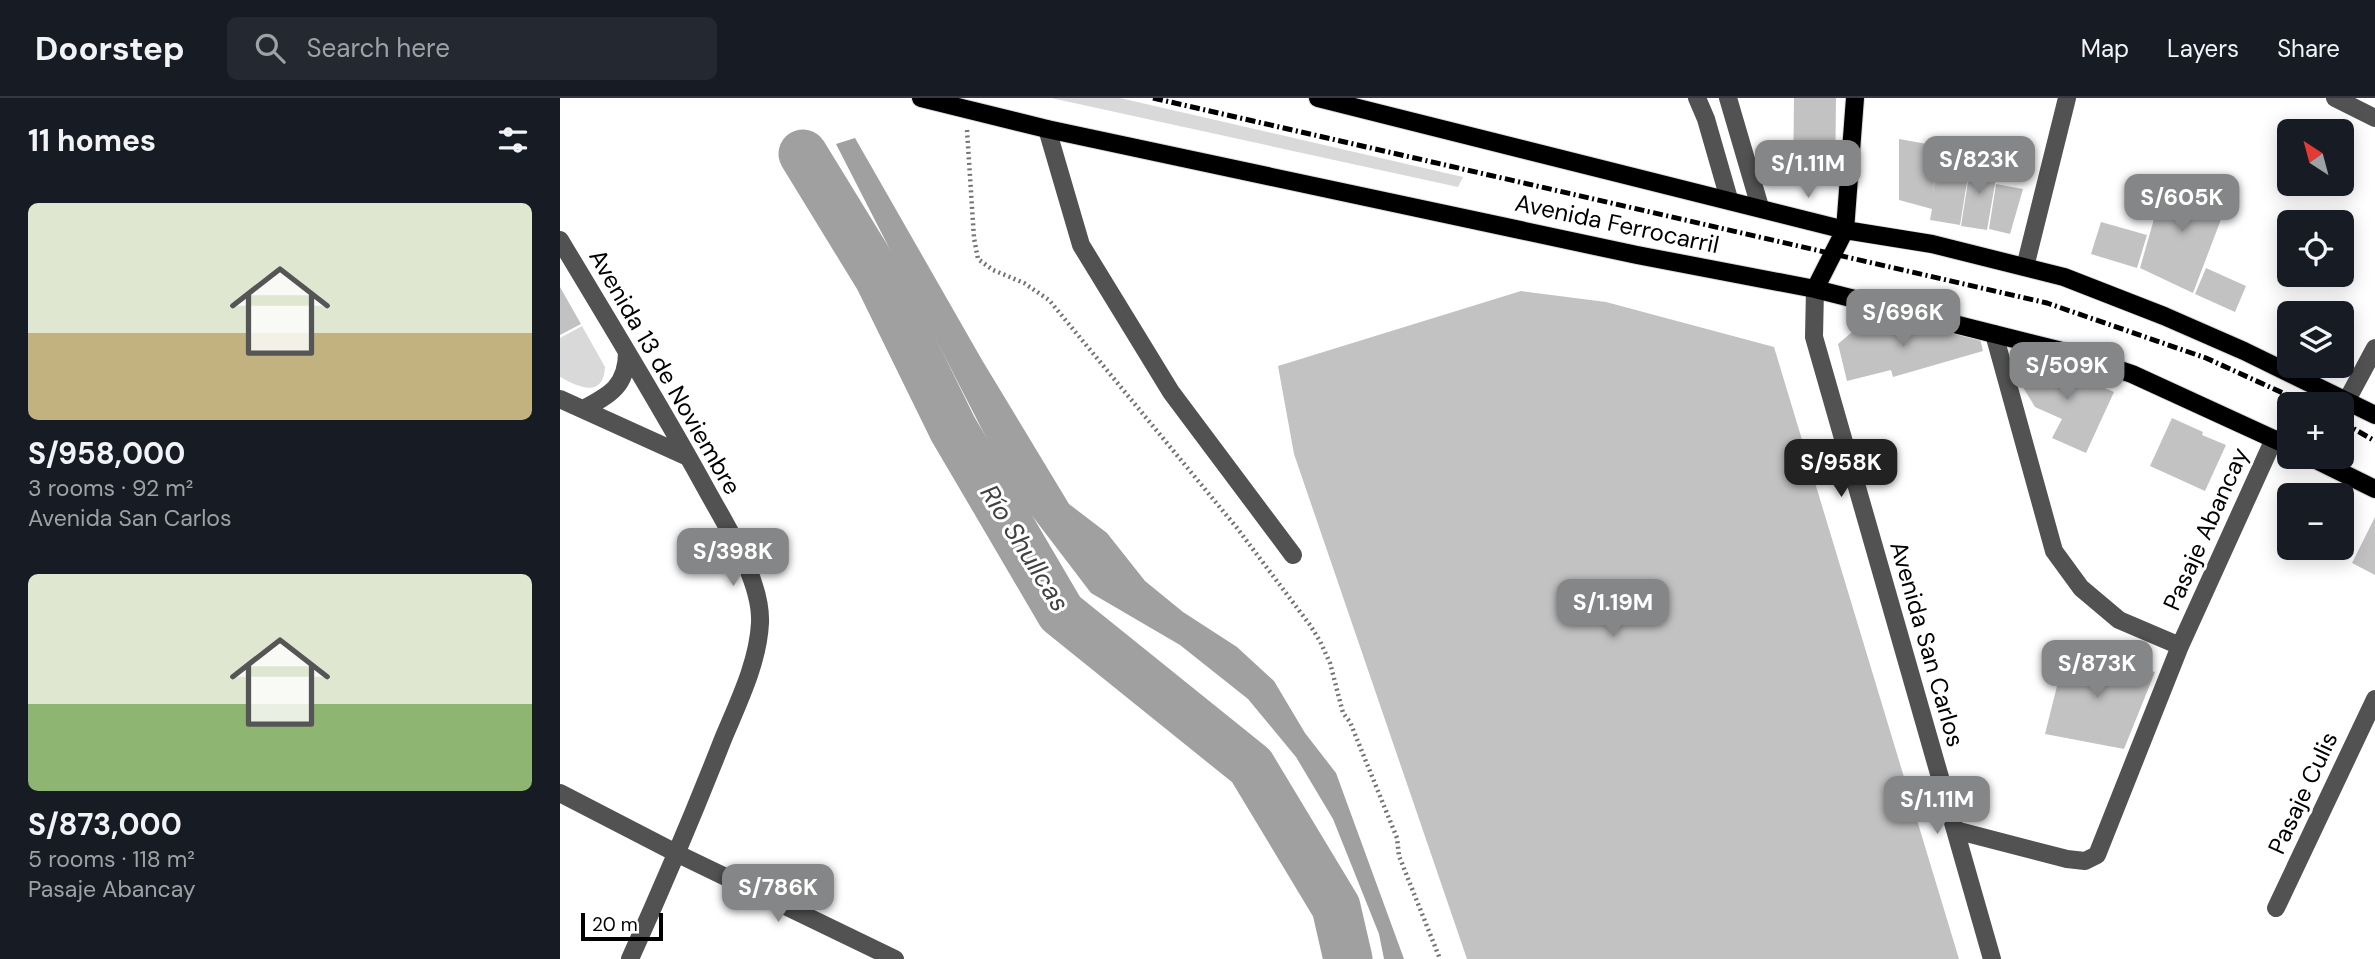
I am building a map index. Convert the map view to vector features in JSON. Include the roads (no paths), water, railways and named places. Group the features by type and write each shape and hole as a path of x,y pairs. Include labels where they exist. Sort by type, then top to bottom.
{"main road":[{"name":"Avenida Ferrocarril","path":"921,98 1047,129 1637,255 1815,289 2066,352 2132,374 2277,440"},
{"name":"Avenida Ferrocarril","path":"1318,98 1845,230 1932,244 2064,277 2164,316 2330,392"},
{"name":"Avenida San Carlos","path":"1815,289 1845,230 1855,98"},
{"name":"Avenida Ferrocarril","path":"2354,404 2375,415"},
{"path":"2334,469 2375,489"}],"street":[{"path":"1697,98 1706,119 1729,199"},
{"path":"1728,98 1760,207"},
{"path":"2025,267 2067,98"},
{"path":"2335,98 2375,118"},
{"path":"1047,129 1081,245 1171,392 1293,555"},
{"name":"Avenida 13 de Noviembre","path":"560,240 688,457 748,572 757,598 760,621 749,673 678,854 630,959"},
{"name":"Avenida San Carlos","path":"1815,289 1814,337 1992,959"},
{"path":"1994,334 2054,551 2081,587 2119,620 2180,646"},
{"path":"2351,392 2375,348"},
{"path":"583,409 608,396 617,386 624,376 627,352"},
{"path":"560,399 688,457"},
{"name":"Pasaje Abancay","path":"1955,830 2067,859 2085,861 2097,855 2180,646 2277,450"},
{"name":"Pasaje Culis","path":"2276,908 2375,699"},
{"path":"560,793 678,854 895,959"}],"waterway":[{"name":"Río Shullcas","path":"803,154 879,278 953,429 1061,613 1251,766 1336,907 1348,959"}],"railway":[{"path":"1153,98 2047,303 2206,358 2281,392"},
{"path":"2354,429 2375,441"}]}
